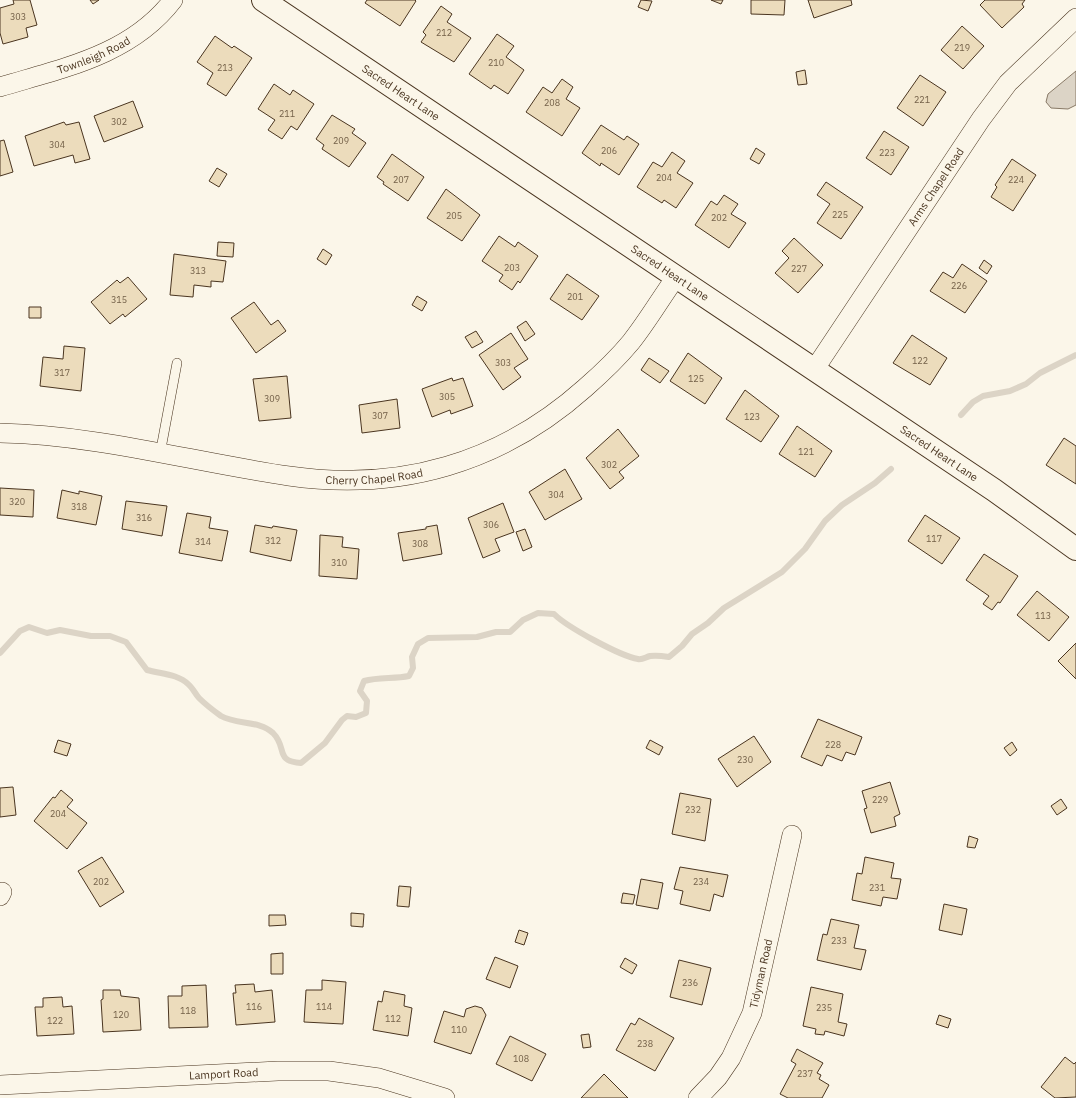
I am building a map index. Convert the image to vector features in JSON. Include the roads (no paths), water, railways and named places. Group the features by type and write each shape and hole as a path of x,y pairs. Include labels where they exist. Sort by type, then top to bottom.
{"street":[{"name":"Townleigh Road","path":"0,87 91,60 124,44 152,24 173,0"},
{"name":"Sacred Heart Lane","path":"263,0 994,490 1076,548"},
{"name":"Arms Chapel Road","path":"814,370 981,119 1008,83 1076,18"},
{"name":"Cherry Chapel Road","path":"0,433 32,434 81,439 290,476 369,481 414,475 461,462 502,446 535,428 568,404 602,373 630,343 676,276"},
{"name":"Tidyman Road","path":"698,1098 718,1077 731,1058 752,1013 792,835"},
{"name":"Lamport Road","path":"0,1085 278,1071 329,1071 379,1078 445,1098"}],"lane":[{"path":"160,454 177,362"}],"waterway":[{"path":"961,415 973,402 983,396 1010,391 1026,384 1040,373 1076,355"},
{"path":"0,653 20,631 29,627 47,633 60,630 91,636 110,636 126,642 147,670 174,676 184,681 201,700 221,716 234,721 255,724 267,729 273,733 277,739 284,757 287,760 301,763 325,743 342,720 347,716 356,717 366,713 367,701 360,691 364,681 409,676 413,668 412,657 418,644 428,638 477,637 496,632 510,632 523,620 538,613 554,614 570,626 619,653 640,659 648,656 669,657 682,646 692,634 708,623 724,608 782,572 805,549 825,521 842,505 875,483 891,469"}]}
